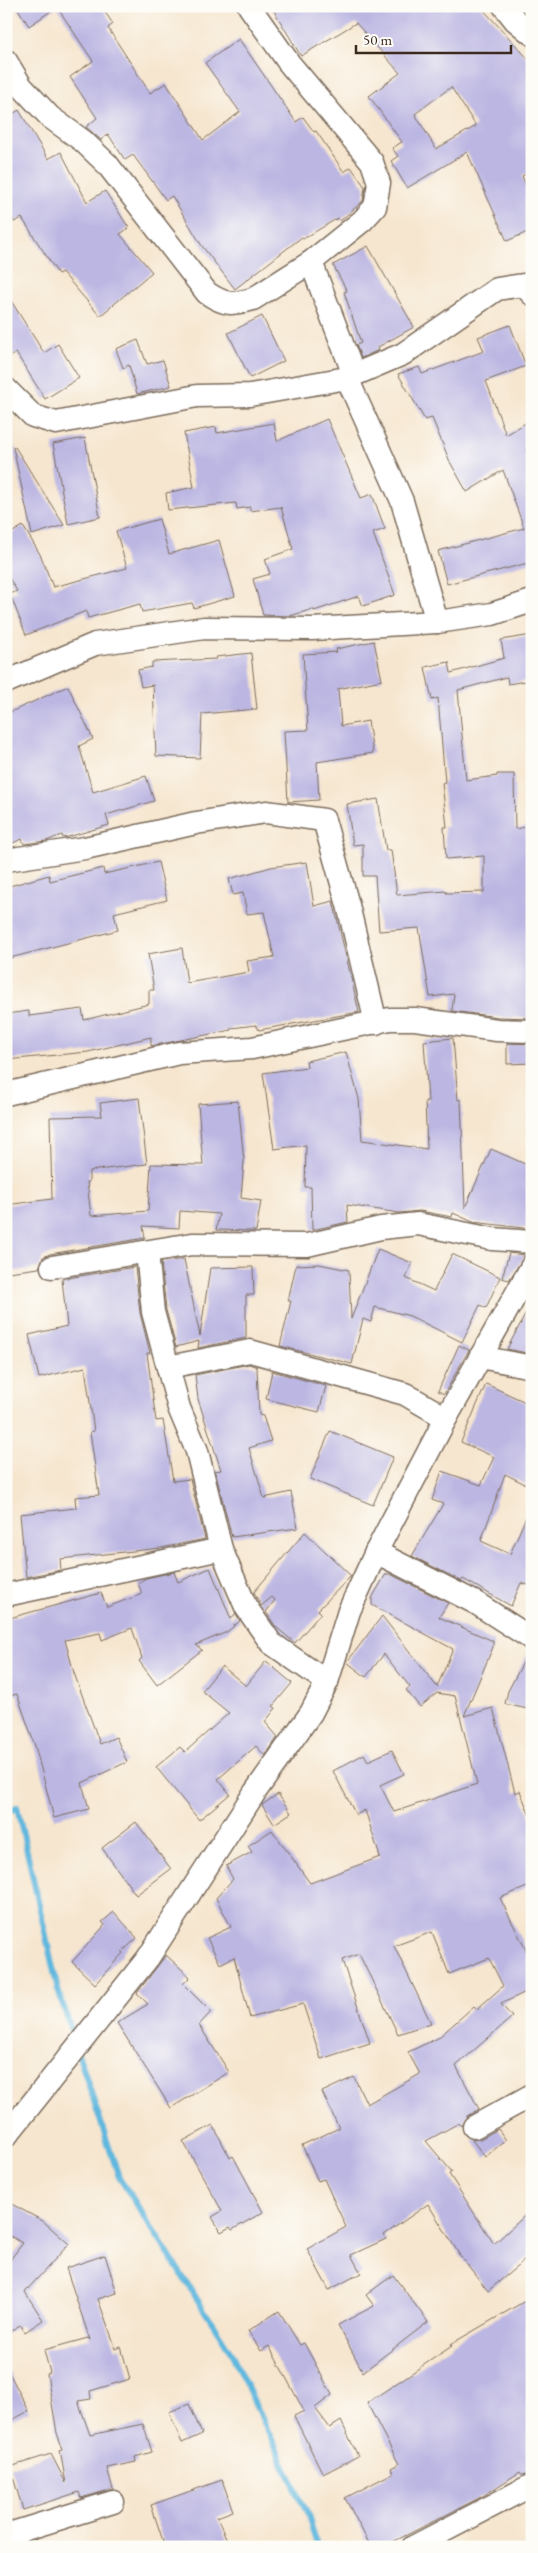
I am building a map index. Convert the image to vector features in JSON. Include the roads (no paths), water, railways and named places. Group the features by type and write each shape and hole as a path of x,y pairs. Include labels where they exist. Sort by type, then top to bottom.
{"street":[{"path":"6,61 21,86 50,116 83,141 107,164 207,293 229,304 253,299 311,262 362,221 375,207 379,183 372,162 289,63 249,6"},
{"path":"504,6 515,20 532,34"},
{"path":"311,262 351,377 402,501 437,622"},
{"path":"6,389 33,416 56,423 197,396 250,395 351,377 403,354 498,289 523,285 532,294"},
{"path":"6,682 95,644 204,628 312,629 437,622 492,614 532,601"},
{"path":"6,860 85,848 196,822 266,812 324,820 348,905 376,1024"},
{"path":"6,1094 179,1054 252,1048 376,1024 390,1019 415,1020 497,1030 532,1031"},
{"path":"52,1267 192,1244 307,1245 382,1228 418,1224 492,1239 532,1242"},
{"path":"147,1252 153,1312 179,1408 197,1451 221,1549 246,1607 271,1643 327,1682"},
{"path":"6,2136 148,1958 255,1792 306,1721 327,1682 349,1611 376,1552 446,1418 532,1266"},
{"path":"168,1367 250,1351 404,1394 446,1418"},
{"path":"480,1357 532,1367"},
{"path":"6,1595 221,1549"},
{"path":"376,1552 476,1603 532,1639"},
{"path":"474,2127 532,2095"},
{"path":"413,2547 532,2485"},
{"path":"6,2535 113,2502"}],"waterway":[{"path":"6,1813 17,1807 58,1990 75,2041"},
{"path":"78,2053 119,2177 229,2349 307,2513 318,2547"}]}
